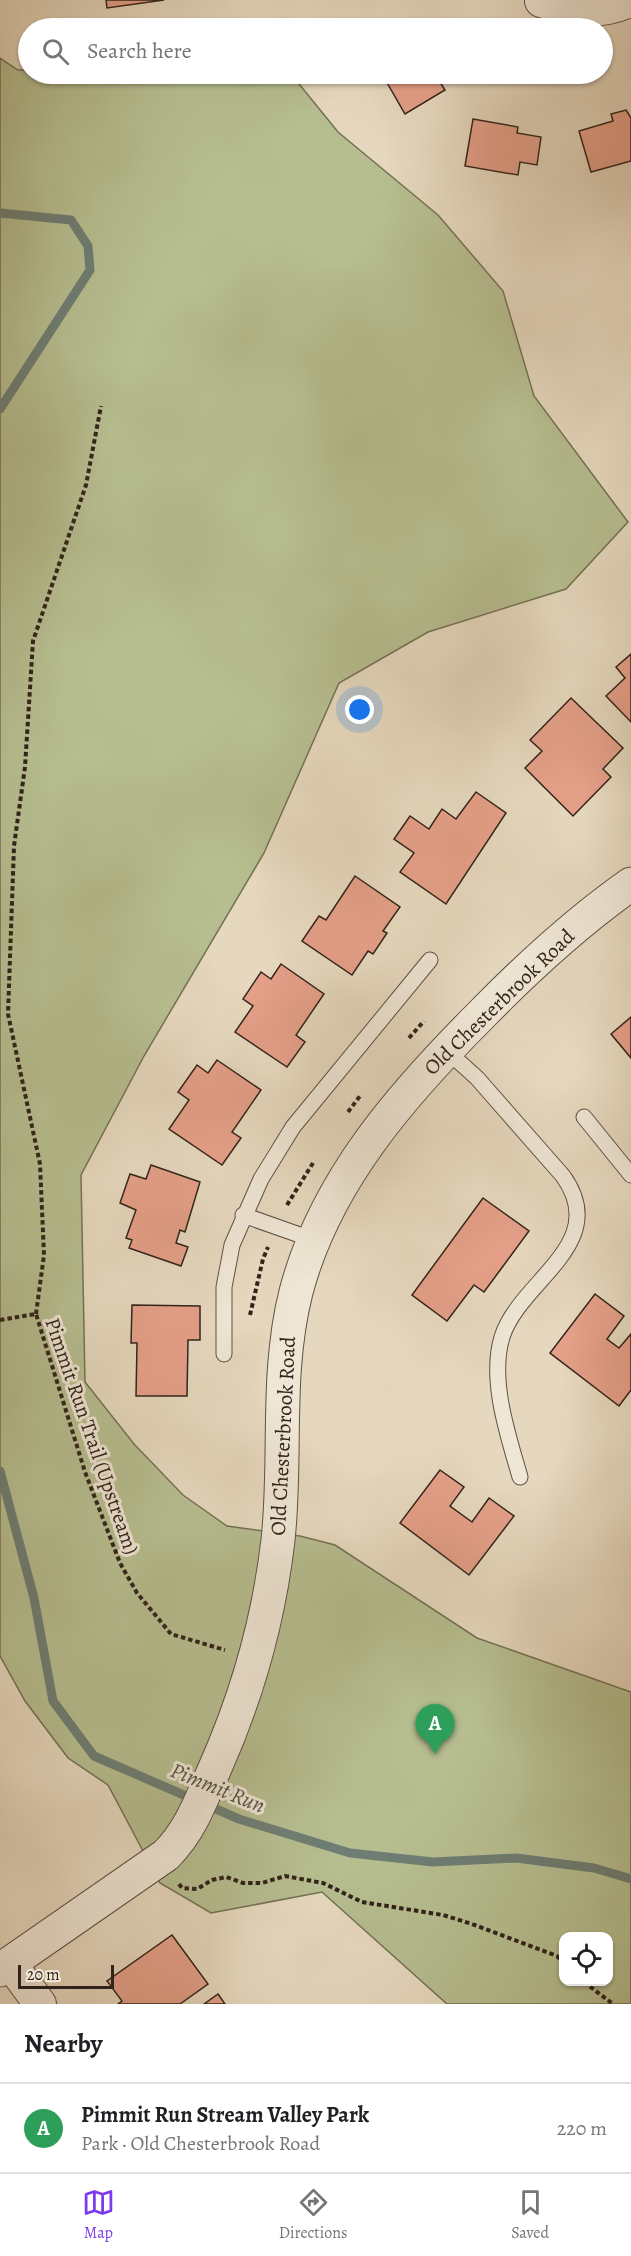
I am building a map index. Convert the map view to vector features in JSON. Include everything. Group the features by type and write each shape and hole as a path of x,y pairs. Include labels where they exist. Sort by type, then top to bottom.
{"street":[{"path":"541,1 562,8 596,10 631,0"},
{"name":"Old Chesterbrook Road","path":"5,1966 166,1856 184,1838 222,1753 246,1688 266,1614 278,1538 285,1351 297,1292 314,1240 348,1171 381,1125 446,1050 545,951 631,884"},
{"path":"5,1966 40,2004"}],"lane":[{"path":"224,1354 224,1287 232,1245 243,1215 261,1179 293,1127 430,960"},
{"path":"446,1050 477,1078 563,1176 574,1191 579,1211 575,1231 566,1249 509,1322 502,1338 499,1360 501,1413 520,1477"},
{"path":"584,1117 631,1175"},
{"path":"243,1215 314,1240"}],"path":[{"path":"36,1314 44,1255 40,1164 8,1014 14,846 26,767 33,641 86,485 101,406"},
{"name":"Pimmit Run Trail (Upstream)","path":"0,1320 36,1314 85,1472 120,1563 137,1593 171,1634 228,1651"},
{"path":"182,1888 197,1889 212,1880 226,1877 243,1883 261,1883 285,1876 323,1883 362,1902 443,1916 472,1924 559,1959"},
{"path":"589,1986 613,2004"}],"green space":[{"path":"0,58 18,70 18,84 299,84 338,132 438,215 503,291 534,396 628,522 566,589 428,632 339,683 264,853 144,1056 81,1175 85,1382 134,1444 183,1495 227,1526 300,1536 335,1545 477,1638 631,1692 631,2004 447,2004 322,1892 211,1913 160,1883 108,1785 68,1758 25,1701 0,1656"}],"building":[{"path":"106,0 164,0 107,8"},
{"path":"388,84 441,84 445,90 405,114"},
{"path":"626,110 631,118 631,161 591,172 579,131 613,121 611,114"},
{"path":"473,119 518,127 517,133 541,137 537,165 520,162 518,175 465,166"},
{"path":"631,654 631,722 606,696 625,678 616,667"},
{"path":"571,698 623,748 603,769 611,777 573,816 525,768 542,751 530,740"},
{"path":"476,792 506,813 446,904 400,872 414,853 394,839 410,816 429,829 442,809 456,819"},
{"path":"355,876 400,907 383,931 387,933 373,954 368,951 352,975 302,941 319,916 326,920"},
{"path":"281,964 324,994 296,1035 305,1042 287,1067 235,1032 253,1006 243,999 261,972 271,979"},
{"path":"631,1017 631,1058 611,1034"},
{"path":"217,1060 261,1090 232,1132 241,1138 222,1165 169,1129 189,1100 178,1092 197,1065 208,1073"},
{"path":"151,1165 200,1182 185,1232 180,1230 176,1243 188,1247 181,1266 129,1248 132,1240 126,1238 136,1210 120,1203 130,1174 146,1179"},
{"path":"483,1198 529,1231 484,1292 474,1285 447,1321 412,1295"},
{"path":"595,1294 624,1316 607,1339 619,1348 631,1334 631,1390 619,1406 550,1353"},
{"path":"132,1305 200,1306 200,1340 188,1340 187,1396 136,1396 137,1343 131,1343"},
{"path":"440,1470 464,1487 450,1506 472,1522 489,1498 514,1516 469,1575 400,1523"},
{"path":"172,1935 208,1984 180,2004 118,2004 122,2001 107,1981"},
{"path":"218,1994 225,2004 204,2004"}],"waterway":[{"name":"Pimmit Run","path":"0,213 71,220 88,246 90,270 0,409"},
{"name":"Pimmit Run","path":"0,1471 34,1598 53,1701 94,1756 239,1819 350,1853 433,1862 516,1858 594,1868 631,1879"}],"place":[{"name":"Pimmit Run Stream Valley Park","path":"435,1754"}]}
